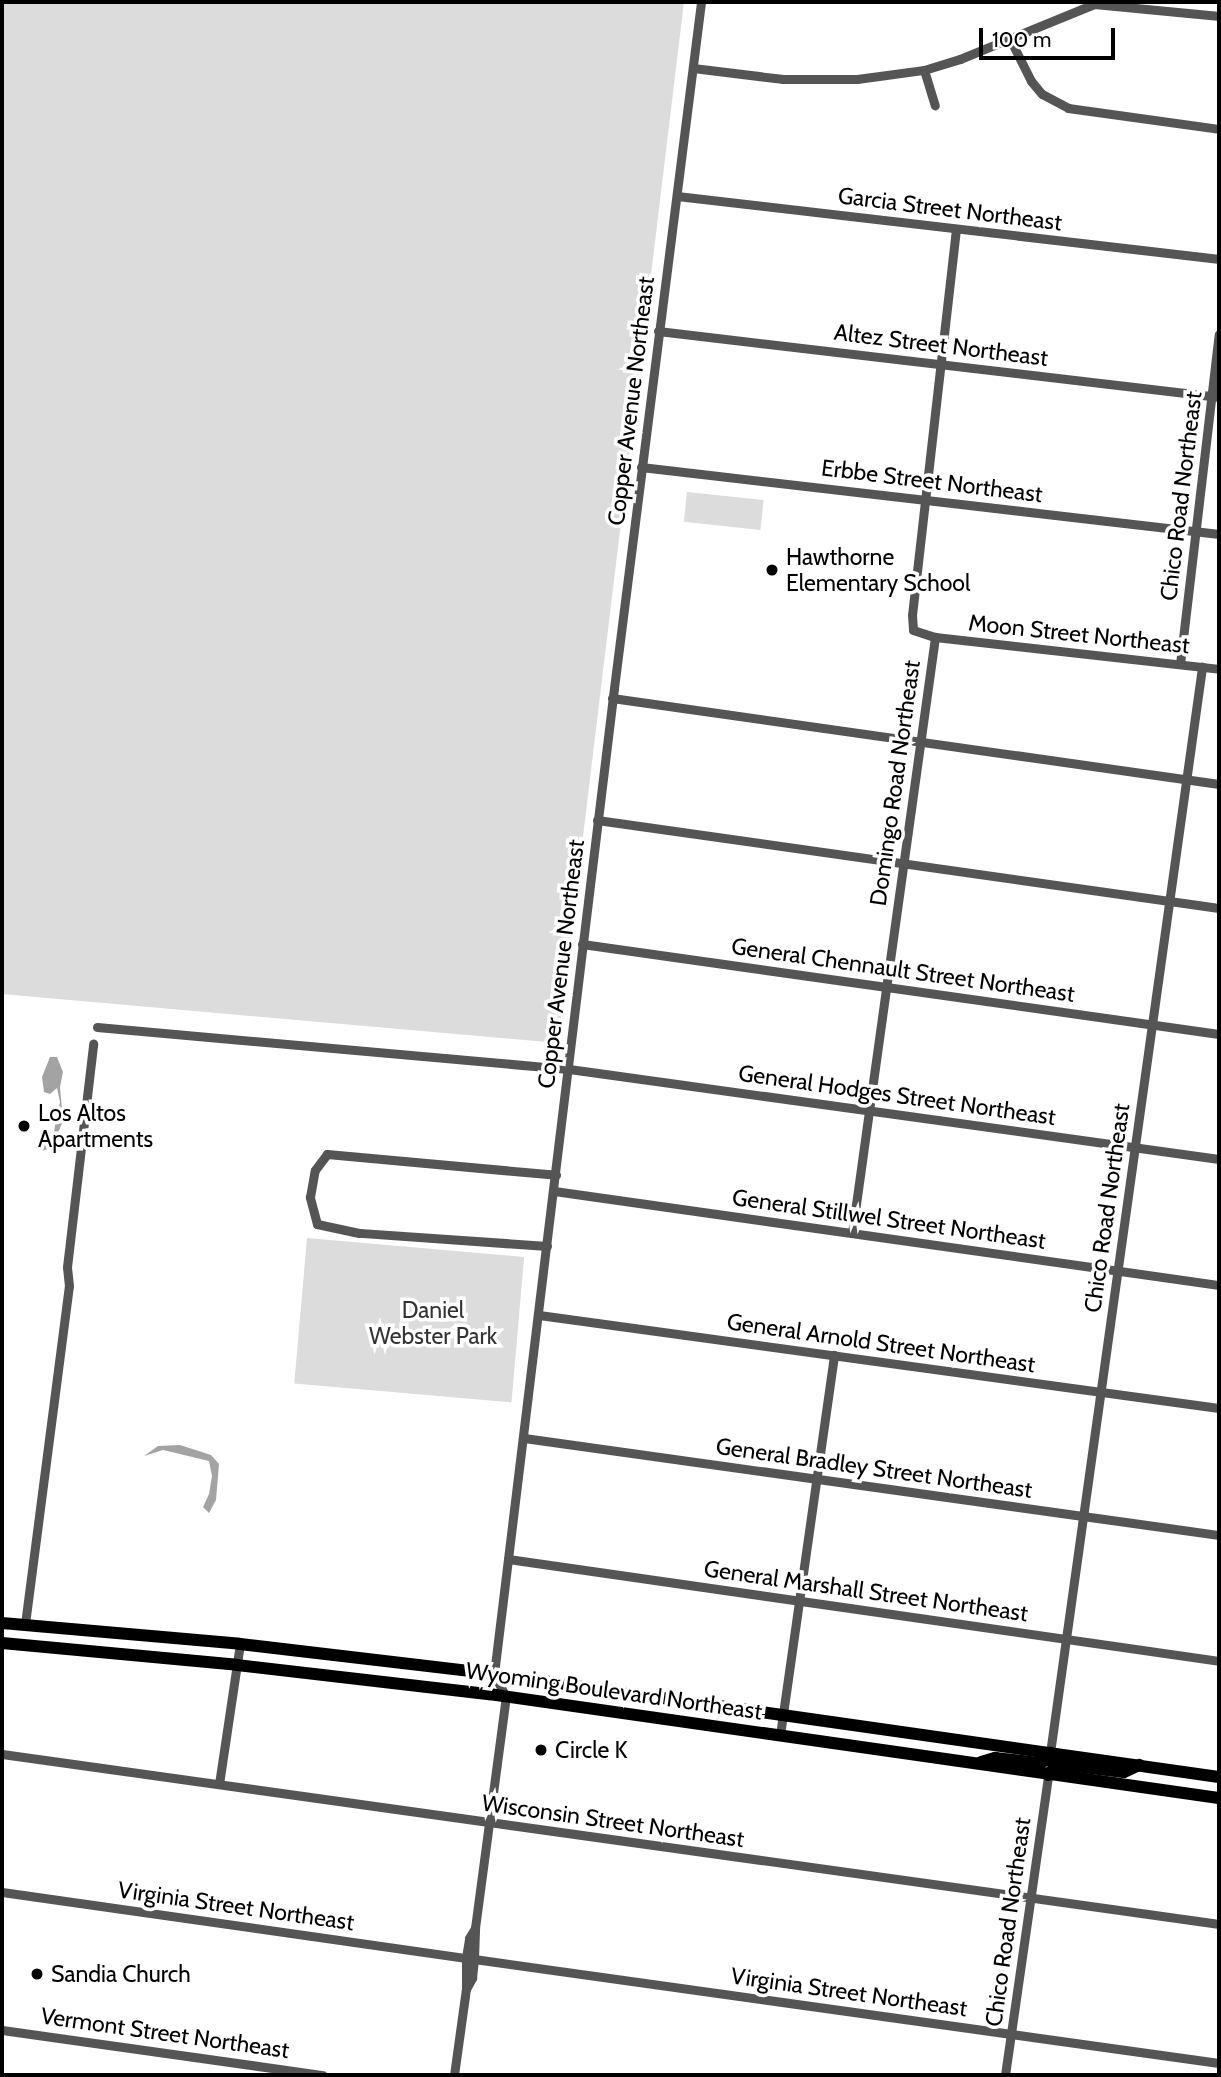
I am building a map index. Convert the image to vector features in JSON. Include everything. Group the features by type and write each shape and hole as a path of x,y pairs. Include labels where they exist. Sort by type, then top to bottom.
{"main road":[{"name":"Wyoming Boulevard Northeast","path":"2,1623 240,1644 494,1674 1219,1777"},
{"name":"Wyoming Boulevard Northeast","path":"2,1643 237,1665 506,1698 1219,1798"},
{"path":"974,1764 995,1758 1040,1763 1047,1760 1050,1754"},
{"path":"1048,1775 1056,1764 1124,1772 1139,1765"}],"street":[{"name":"Copper Avenue Northeast","path":"494,1674 612,698 701,2"},
{"path":"693,68 820,81 924,70 1010,39 1094,4 1219,16"},
{"path":"1010,39 1031,81 1042,94 1068,108 1219,129"},
{"path":"924,70 935,105"},
{"name":"Garcia Street Northeast","path":"677,197 1219,259"},
{"name":"Domingo Road Northeast","path":"852,1233 935,637 917,633 912,622 956,229"},
{"name":"Altez Street Northeast","path":"659,331 1216,396"},
{"name":"Chico Road Northeast","path":"1180,663 1195,531 1216,396 1219,334"},
{"name":"Erbbe Street Northeast","path":"641,467 1219,534"},
{"name":"Moon Street Northeast","path":"935,637 1219,669"},
{"name":"Chico Road Northeast","path":"1050,1754 1202,667"},
{"path":"612,698 1219,784"},
{"path":"597,820 1219,908"},
{"name":"General Chennault Street Northeast","path":"582,944 1219,1034"},
{"name":"General Hodges Street Northeast","path":"97,1027 569,1069 1219,1159"},
{"path":"25,1624 68,1287 67,1267 93,1044"},
{"path":"547,1246 359,1233 317,1224 310,1197 315,1170 327,1154 556,1175"},
{"name":"General Stillwel Street Northeast","path":"554,1191 1219,1284"},
{"name":"General Arnold Street Northeast","path":"538,1315 1219,1408"},
{"path":"780,1735 834,1355"},
{"name":"General Bradley Street Northeast","path":"524,1438 1219,1535"},
{"name":"General Marshall Street Northeast","path":"508,1559 1219,1661"},
{"path":"219,1784 240,1644"},
{"path":"454,2075 506,1698 494,1674"},
{"name":"Wisconsin Street Northeast","path":"2,1754 1219,1924"},
{"name":"Chico Road Northeast","path":"1005,2075 1048,1775"},
{"name":"Virginia Street Northeast","path":"2,1892 1219,2063"},
{"name":"Vermont Street Northeast","path":"2,2030 323,2075"}],"green space":[{"path":"4,2 684,2 558,1043 2,994"},
{"path":"687,492 764,500 760,530 684,522"},
{"name":"Daniel Webster Park","path":"307,1238 524,1257 511,1402 294,1383"}],"shaded area":[{"path":"50,1057 57,1057 63,1072 60,1087 63,1121 54,1142 60,1149 57,1156 50,1148 42,1151 41,1148 42,1144 52,1141 60,1102 57,1088 50,1094 44,1092 42,1077"},
{"path":"180,1445 211,1455 219,1464 216,1500 209,1513 203,1507 209,1494 212,1476 209,1461 163,1450 144,1456 158,1446"}],"place":[{"name":"Hawthorne Elementary School","path":"772,570"},
{"name":"Los Altos Apartments","path":"24,1126"},
{"name":"Circle K","path":"541,1750"},
{"name":"Sandia Church","path":"37,1974"}]}
